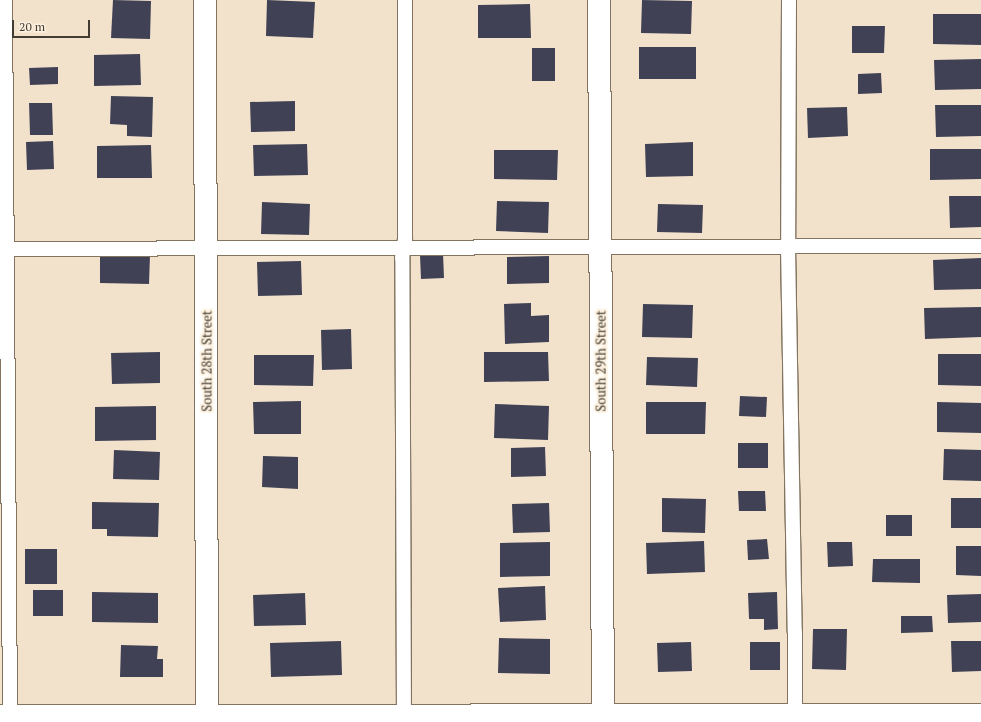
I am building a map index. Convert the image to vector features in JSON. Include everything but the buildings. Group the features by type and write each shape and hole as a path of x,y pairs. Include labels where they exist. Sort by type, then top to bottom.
{"street":[{"name":"South 28th Street","path":"205,0 207,248 207,720"},
{"name":"South 29th Street","path":"599,0 603,719"},
{"path":"7,718 207,720 795,719 981,715"}],"lane":[{"path":"5,0 3,249 7,718"},
{"path":"405,0 405,719"},
{"path":"789,0 788,247 796,632 795,719"},
{"path":"3,249 981,246"}]}
